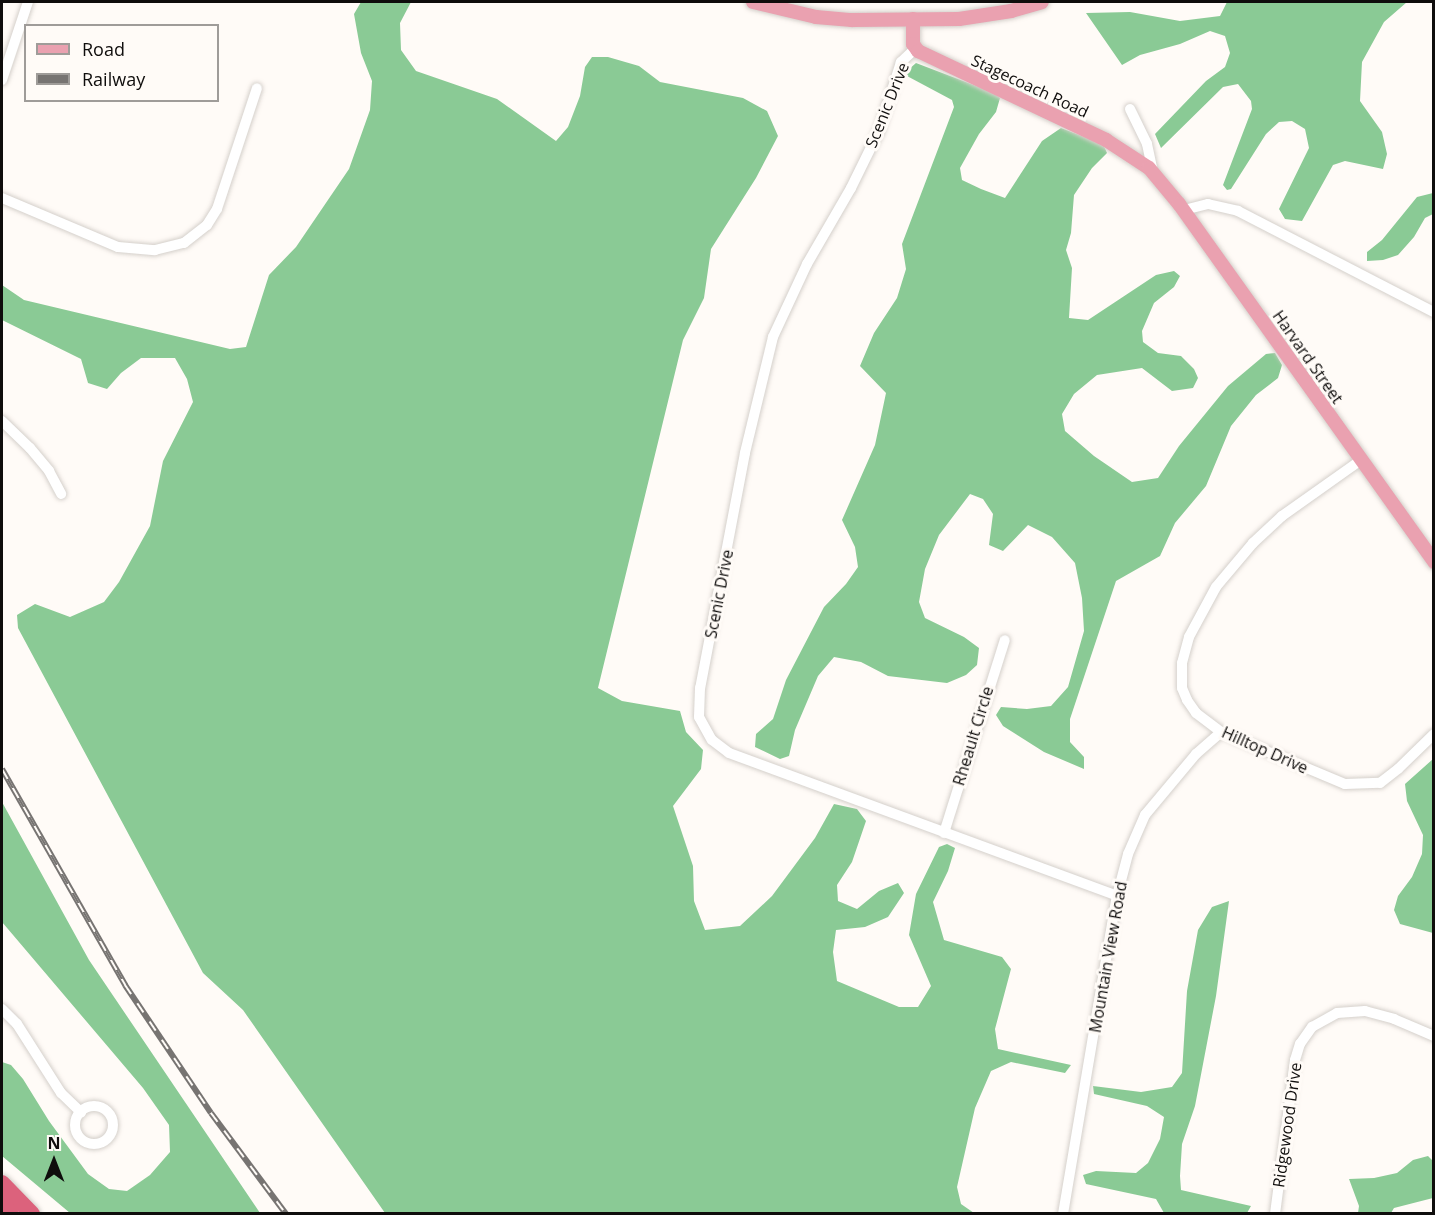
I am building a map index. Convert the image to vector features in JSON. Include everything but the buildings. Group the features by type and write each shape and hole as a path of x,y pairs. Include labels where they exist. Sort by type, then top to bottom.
{"highway":[{"path":"2,1184 32,1214"},
{"path":"2,1203 11,1214"}],"main road":[{"path":"753,2 816,17 913,19 982,16 1041,2"},
{"path":"913,19 913,44 916,48"},
{"name":"Stagecoach Road","path":"916,48 1106,140 1128,153 1153,173"},
{"name":"Harvard Street","path":"1153,173 1184,210 1434,562"}],"street":[{"path":"2,80 28,2"},
{"name":"Scenic Drive","path":"916,48 901,62 879,131 851,188 802,275 773,337 745,453 698,707 706,732 724,750 1117,896"},
{"path":"2,198 111,245 144,250 169,248 184,243 196,236 217,209 257,88"},
{"path":"1130,109 1147,144 1153,173"},
{"path":"1184,210 1208,204 1238,211 1434,312"},
{"path":"2,421 30,448 49,471 61,494"},
{"name":"Hilltop Drive","path":"1361,460 1282,516 1232,566 1205,604 1184,652 1182,688 1196,713 1221,732 1344,784 1359,786 1380,783 1434,734"},
{"name":"Rheault Circle","path":"944,833 1005,640"},
{"name":"Mountain View Road","path":"1063,1214 1117,896 1135,834 1145,815 1196,754 1221,732"},
{"path":"2,1009 17,1024 61,1094 81,1112"},
{"name":"Ridgewood Drive","path":"1275,1214 1295,1060 1300,1044 1312,1027 1337,1013 1365,1011 1402,1022 1434,1036"}],"green space":[{"path":"361,2 411,2 400,23 401,50 416,71 497,99 556,141 568,127 580,96 585,67 592,57 608,57 639,66 660,82 743,98 767,111 778,136 756,178 711,249 704,298 683,340 598,688 622,701 680,711 686,732 703,750 701,769 673,806 693,866 694,901 705,930 740,926 772,896 815,838 834,804 857,809 866,821 852,862 837,885 838,901 857,909 879,891 898,883 904,893 888,917 865,927 836,930 833,952 837,981 899,1007 918,1007 931,986 909,935 916,894 939,847 947,844 955,848 948,871 933,902 944,940 1002,957 1011,969 995,1029 998,1049 1071,1065 1065,1073 1011,1062 991,1071 975,1108 957,1187 961,1204 974,1213 385,1213 243,1010 203,973 18,628 17,615 35,604 70,617 104,602 119,582 150,526 163,461 193,402 187,379 175,358 141,358 121,373 107,389 88,383 81,359 2,320 2,285 24,300 230,349 246,347 269,275 296,247 349,169 370,110 372,81 361,53 354,14"},
{"path":"1227,2 1407,2 1384,22 1362,62 1360,101 1382,132 1387,154 1383,169 1345,161 1333,165 1302,221 1285,219 1279,209 1309,148 1305,129 1292,121 1279,122 1266,134 1231,189 1227,190 1223,185 1252,109 1251,101 1238,84 1223,87 1161,148 1155,134 1206,81 1225,67 1230,53 1225,36 1210,31 1180,44 1140,55 1122,65 1086,13 1130,12 1180,21 1220,16"},
{"path":"916,63 992,92 1000,98 996,112 979,134 960,168 962,180 981,189 1005,198 1042,141 1061,128 1103,144 1107,153 1092,168 1074,195 1071,233 1066,250 1072,268 1069,318 1088,320 1156,275 1174,271 1180,276 1174,287 1154,303 1142,331 1143,342 1158,353 1181,356 1194,369 1198,378 1193,388 1172,391 1142,368 1097,375 1074,394 1062,414 1065,431 1094,456 1132,482 1158,478 1179,446 1228,386 1266,354 1275,353 1282,365 1278,378 1256,395 1231,426 1206,486 1175,523 1160,556 1116,581 1070,719 1070,742 1084,757 1084,769 1044,752 1003,726 996,715 1001,707 1027,709 1051,706 1068,687 1084,631 1082,598 1075,563 1052,537 1028,525 1003,551 989,545 993,514 983,499 970,494 939,535 925,569 919,602 925,618 964,637 979,648 977,665 966,675 947,683 888,676 861,662 834,657 818,676 795,730 789,756 780,759 755,747 756,734 773,719 786,680 824,607 846,584 858,567 855,547 842,520 875,445 886,393 860,366 874,333 897,298 906,269 902,244 954,107 952,100 907,76 908,70"},
{"path":"1433,193 1433,214 1425,218 1414,237 1398,255 1383,260 1367,261 1367,252 1382,240 1417,197"},
{"path":"1433,759 1433,933 1400,924 1394,910 1398,896 1412,877 1422,854 1423,835 1407,801 1405,784"},
{"path":"2,802 89,960 260,1213 70,1213 2,1156 2,1062 11,1065 23,1079 49,1121 88,1174 109,1189 127,1191 150,1175 170,1152 169,1125 143,1088 2,922"},
{"path":"1229,901 1216,996 1195,1106 1182,1144 1181,1190 1251,1206 1247,1213 1164,1213 1156,1199 1086,1184 1083,1175 1096,1171 1136,1173 1148,1163 1160,1139 1164,1117 1147,1106 1094,1094 1093,1086 1141,1092 1172,1087 1182,1073 1187,991 1198,930 1212,907"},
{"path":"1428,1156 1433,1161 1433,1198 1394,1208 1391,1213 1358,1213 1359,1206 1349,1179 1374,1178 1397,1173 1413,1160"}],"railway":[{"path":"2,769 125,985 211,1113 286,1214"}]}
